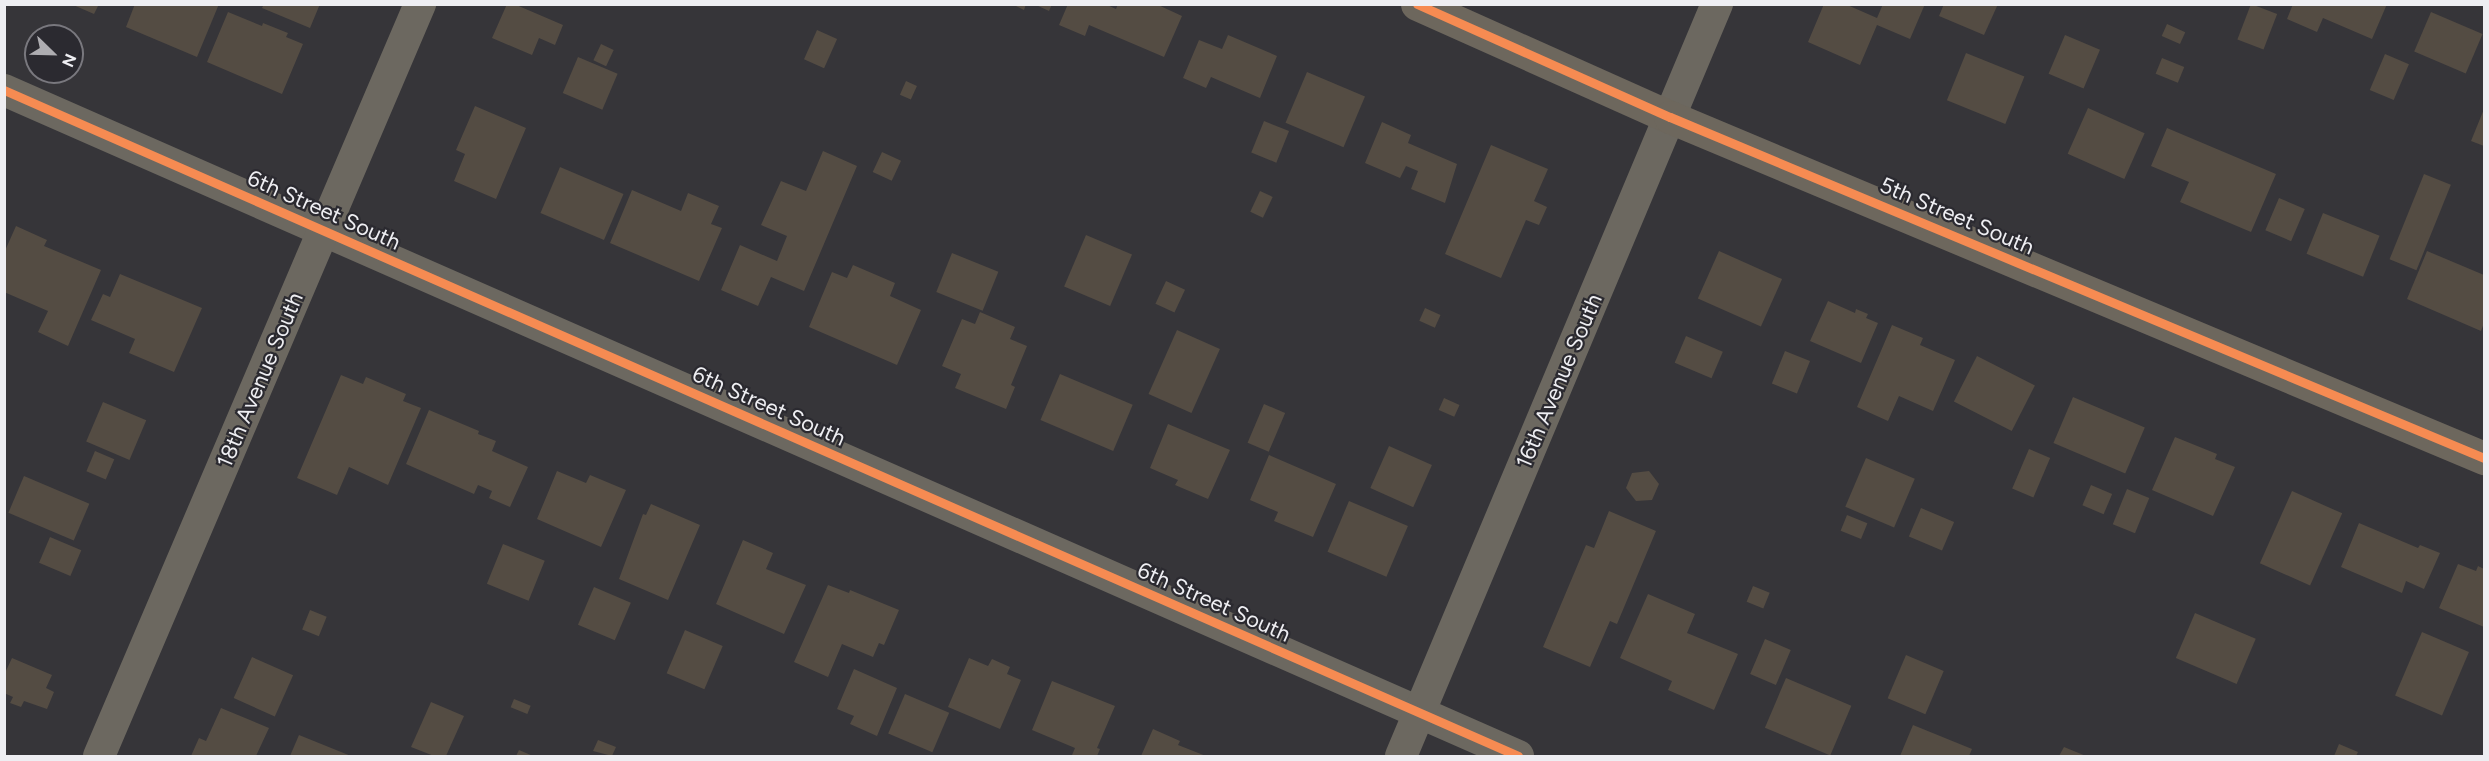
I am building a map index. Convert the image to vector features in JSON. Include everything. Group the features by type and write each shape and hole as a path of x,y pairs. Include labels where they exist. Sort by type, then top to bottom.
{"street":[{"name":"18th Avenue South","path":"99,756 420,4"},
{"name":"5th Street South","path":"1417,4 1670,117 2484,458"},
{"name":"16th Avenue South","path":"1401,756 1717,4"},
{"name":"6th Street South","path":"4,90 1418,714 1518,756"}],"building":[{"path":"71,4 99,4 94,14"},
{"path":"135,4 219,4 197,57 126,27"},
{"path":"264,4 320,4 310,28 262,8"},
{"path":"507,4 514,4 563,25 555,45 539,38 532,55 492,38"},
{"path":"1012,4 1026,4 1024,10"},
{"path":"1034,4 1052,4 1049,11"},
{"path":"1068,4 1105,4 1116,9 1118,4 1156,4 1182,16 1164,57 1089,25 1085,36 1059,25"},
{"path":"1824,4 1845,4 1877,18 1883,4 1925,4 1910,39 1877,25 1860,65 1808,42"},
{"path":"1944,4 1998,4 1984,35 1939,16"},
{"path":"2251,4 2277,14 2264,50 2237,39"},
{"path":"2293,4 2387,4 2372,39 2323,18 2317,32 2287,19"},
{"path":"228,12 262,26 263,23 288,33 286,37 303,44 282,94 207,62"},
{"path":"2431,12 2483,34 2466,73 2414,52"},
{"path":"2167,24 2185,32 2180,44 2162,36"},
{"path":"817,30 837,39 824,68 804,59"},
{"path":"1228,35 1277,56 1260,98 1211,77 1206,88 1183,78 1199,40 1222,49"},
{"path":"2065,35 2100,50 2084,89 2049,74"},
{"path":"601,44 614,50 606,66 593,60"},
{"path":"1966,53 2024,77 2005,124 1947,100"},
{"path":"2385,54 2409,64 2394,100 2370,90"},
{"path":"578,57 618,74 602,110 563,93"},
{"path":"2162,58 2184,67 2178,83 2156,74"},
{"path":"1307,72 1365,97 1344,147 1286,123"},
{"path":"906,81 917,86 911,100 900,95"},
{"path":"475,106 526,128 496,199 454,181 465,154 456,150"},
{"path":"2088,108 2145,133 2124,179 2068,154"},
{"path":"2484,109 2484,146 2471,141"},
{"path":"1264,121 1289,131 1276,163 1251,153"},
{"path":"1382,122 1411,135 1408,143 1457,164 1445,203 1411,189 1418,171 1406,166 1400,178 1365,163"},
{"path":"2167,128 2276,174 2251,232 2180,202 2189,182 2151,166"},
{"path":"1491,145 1548,169 1534,201 1547,207 1539,225 1526,220 1501,278 1445,254"},
{"path":"823,151 857,166 804,291 771,277 758,306 721,290 740,245 777,261 787,236 761,225 781,181 806,191"},
{"path":"882,152 901,161 892,181 873,172"},
{"path":"560,167 624,194 604,240 540,213"},
{"path":"2424,174 2451,185 2416,270 2390,259"},
{"path":"632,190 681,211 688,193 719,206 711,224 722,228 699,281 610,243"},
{"path":"1260,191 1273,197 1263,218 1250,212"},
{"path":"2279,198 2305,209 2291,241 2265,230"},
{"path":"2323,213 2380,236 2363,277 2307,254"},
{"path":"16,226 47,240 44,246 101,270 68,346 38,332 48,311 4,292 4,253"},
{"path":"1086,235 1132,255 1110,306 1064,287"},
{"path":"1719,251 1782,279 1761,327 1698,299"},
{"path":"2427,251 2484,275 2484,323 2481,331 2407,299"},
{"path":"952,253 998,272 983,311 936,292"},
{"path":"853,265 895,283 890,296 921,310 897,365 809,327 832,272 847,278"},
{"path":"120,274 202,308 174,372 129,353 135,339 91,320 103,294 110,297"},
{"path":"1166,281 1185,290 1174,313 1155,304"},
{"path":"1828,301 1855,313 1856,309 1868,314 1866,318 1878,323 1861,363 1810,341"},
{"path":"1425,308 1441,315 1435,328 1419,321"},
{"path":"980,312 1015,327 1010,339 1027,346 1011,385 1015,387 1006,409 955,388 961,374 942,366 962,319 975,324"},
{"path":"1892,325 1923,338 1920,345 1955,360 1933,411 1899,396 1888,421 1857,407"},
{"path":"1177,330 1220,349 1191,413 1149,394"},
{"path":"1686,336 1723,352 1711,378 1675,363"},
{"path":"1785,351 1810,361 1797,394 1772,383"},
{"path":"1977,356 2035,386 2012,431 1954,401"},
{"path":"1060,374 1133,405 1113,451 1040,420"},
{"path":"341,375 363,384 366,377 406,394 403,401 421,408 388,485 349,467 337,495 297,478"},
{"path":"2073,397 2145,427 2125,474 2053,443"},
{"path":"1444,398 1460,405 1454,417 1439,410"},
{"path":"103,402 146,420 129,460 86,442"},
{"path":"1264,404 1285,413 1269,452 1248,443"},
{"path":"429,410 479,431 478,434 496,441 492,451 528,467 510,507 489,498 492,491 478,485 474,494 406,464"},
{"path":"1168,424 1230,450 1208,499 1175,485 1178,480 1150,468"},
{"path":"2175,437 2217,454 2215,459 2235,467 2213,516 2152,490"},
{"path":"1389,446 1432,465 1413,507 1370,488"},
{"path":"2029,449 2050,458 2033,498 2012,489"},
{"path":"95,451 114,459 106,479 86,471"},
{"path":"1269,455 1336,484 1313,537 1274,521 1278,512 1250,500"},
{"path":"1866,458 1915,479 1894,527 1845,507"},
{"path":"557,471 586,483 590,475 626,490 601,547 537,519"},
{"path":"1649,471 1659,484 1652,500 1636,501 1626,488 1632,473"},
{"path":"24,476 89,504 74,541 8,513"},
{"path":"2091,485 2112,494 2104,514 2082,505"},
{"path":"2127,489 2149,498 2135,533 2113,524"},
{"path":"2292,491 2342,513 2310,586 2260,563"},
{"path":"1349,501 1408,526 1386,577 1328,552"},
{"path":"651,504 700,525 668,600 619,579 643,514 646,515"},
{"path":"1921,508 1954,522 1942,551 1909,537"},
{"path":"1609,511 1656,531 1617,624 1610,621 1590,667 1543,647 1586,545 1594,548"},
{"path":"1847,515 1867,523 1861,539 1841,531"},
{"path":"2359,523 2418,548 2420,545 2440,553 2424,589 2406,581 2402,593 2341,567"},
{"path":"50,537 81,550 70,576 39,563"},
{"path":"743,540 773,553 766,569 806,585 784,634 716,604"},
{"path":"503,544 545,561 529,601 487,584"},
{"path":"2458,564 2476,571 2478,566 2484,569 2484,627 2439,608"},
{"path":"828,585 849,593 850,590 899,610 884,645 879,643 873,657 842,644 828,677 794,662"},
{"path":"1753,586 1770,593 1763,609 1747,602"},
{"path":"594,587 631,603 615,640 578,625"},
{"path":"1648,594 1695,614 1687,633 1738,654 1714,710 1668,690 1672,681 1620,658"},
{"path":"310,610 327,617 319,636 302,629"},
{"path":"2195,613 2256,639 2237,684 2176,658"},
{"path":"685,630 723,646 704,689 667,673"},
{"path":"2422,632 2469,652 2442,715 2395,696"},
{"path":"1765,639 1791,650 1776,685 1750,674"},
{"path":"1906,655 1944,671 1925,714 1888,698"},
{"path":"252,657 293,675 275,716 234,698"},
{"path":"12,658 52,675 46,688 54,692 47,709 24,701 21,707 10,703 13,697 4,693 4,675"},
{"path":"969,658 988,666 992,659 1010,667 1007,674 1021,680 1000,729 948,707"},
{"path":"854,669 897,688 877,736 850,724 854,716 837,709"},
{"path":"1786,678 1851,706 1830,755 1765,728"},
{"path":"1052,681 1115,706 1097,748 1100,749 1097,756 1072,755 1075,748 1032,730"},
{"path":"905,694 949,713 932,752 888,734"},
{"path":"514,699 531,706 527,714 511,707"},
{"path":"431,702 464,716 446,756 434,756 411,747"},
{"path":"221,708 269,728 256,756 191,756 199,738 206,741"},
{"path":"1913,725 1972,749 1969,756 1900,756"},
{"path":"1153,729 1180,741 1178,745 1206,756 1141,756"},
{"path":"299,735 351,756 290,756"},
{"path":"598,740 616,747 612,756 593,751"},
{"path":"2339,744 2358,752 2356,756 2334,756"},
{"path":"2064,747 2086,756 2059,756"},
{"path":"519,750 533,756 516,756"}],"cycle path":[{"path":"1417,4 1670,117 2484,458"},
{"path":"4,90 1518,756"}]}
